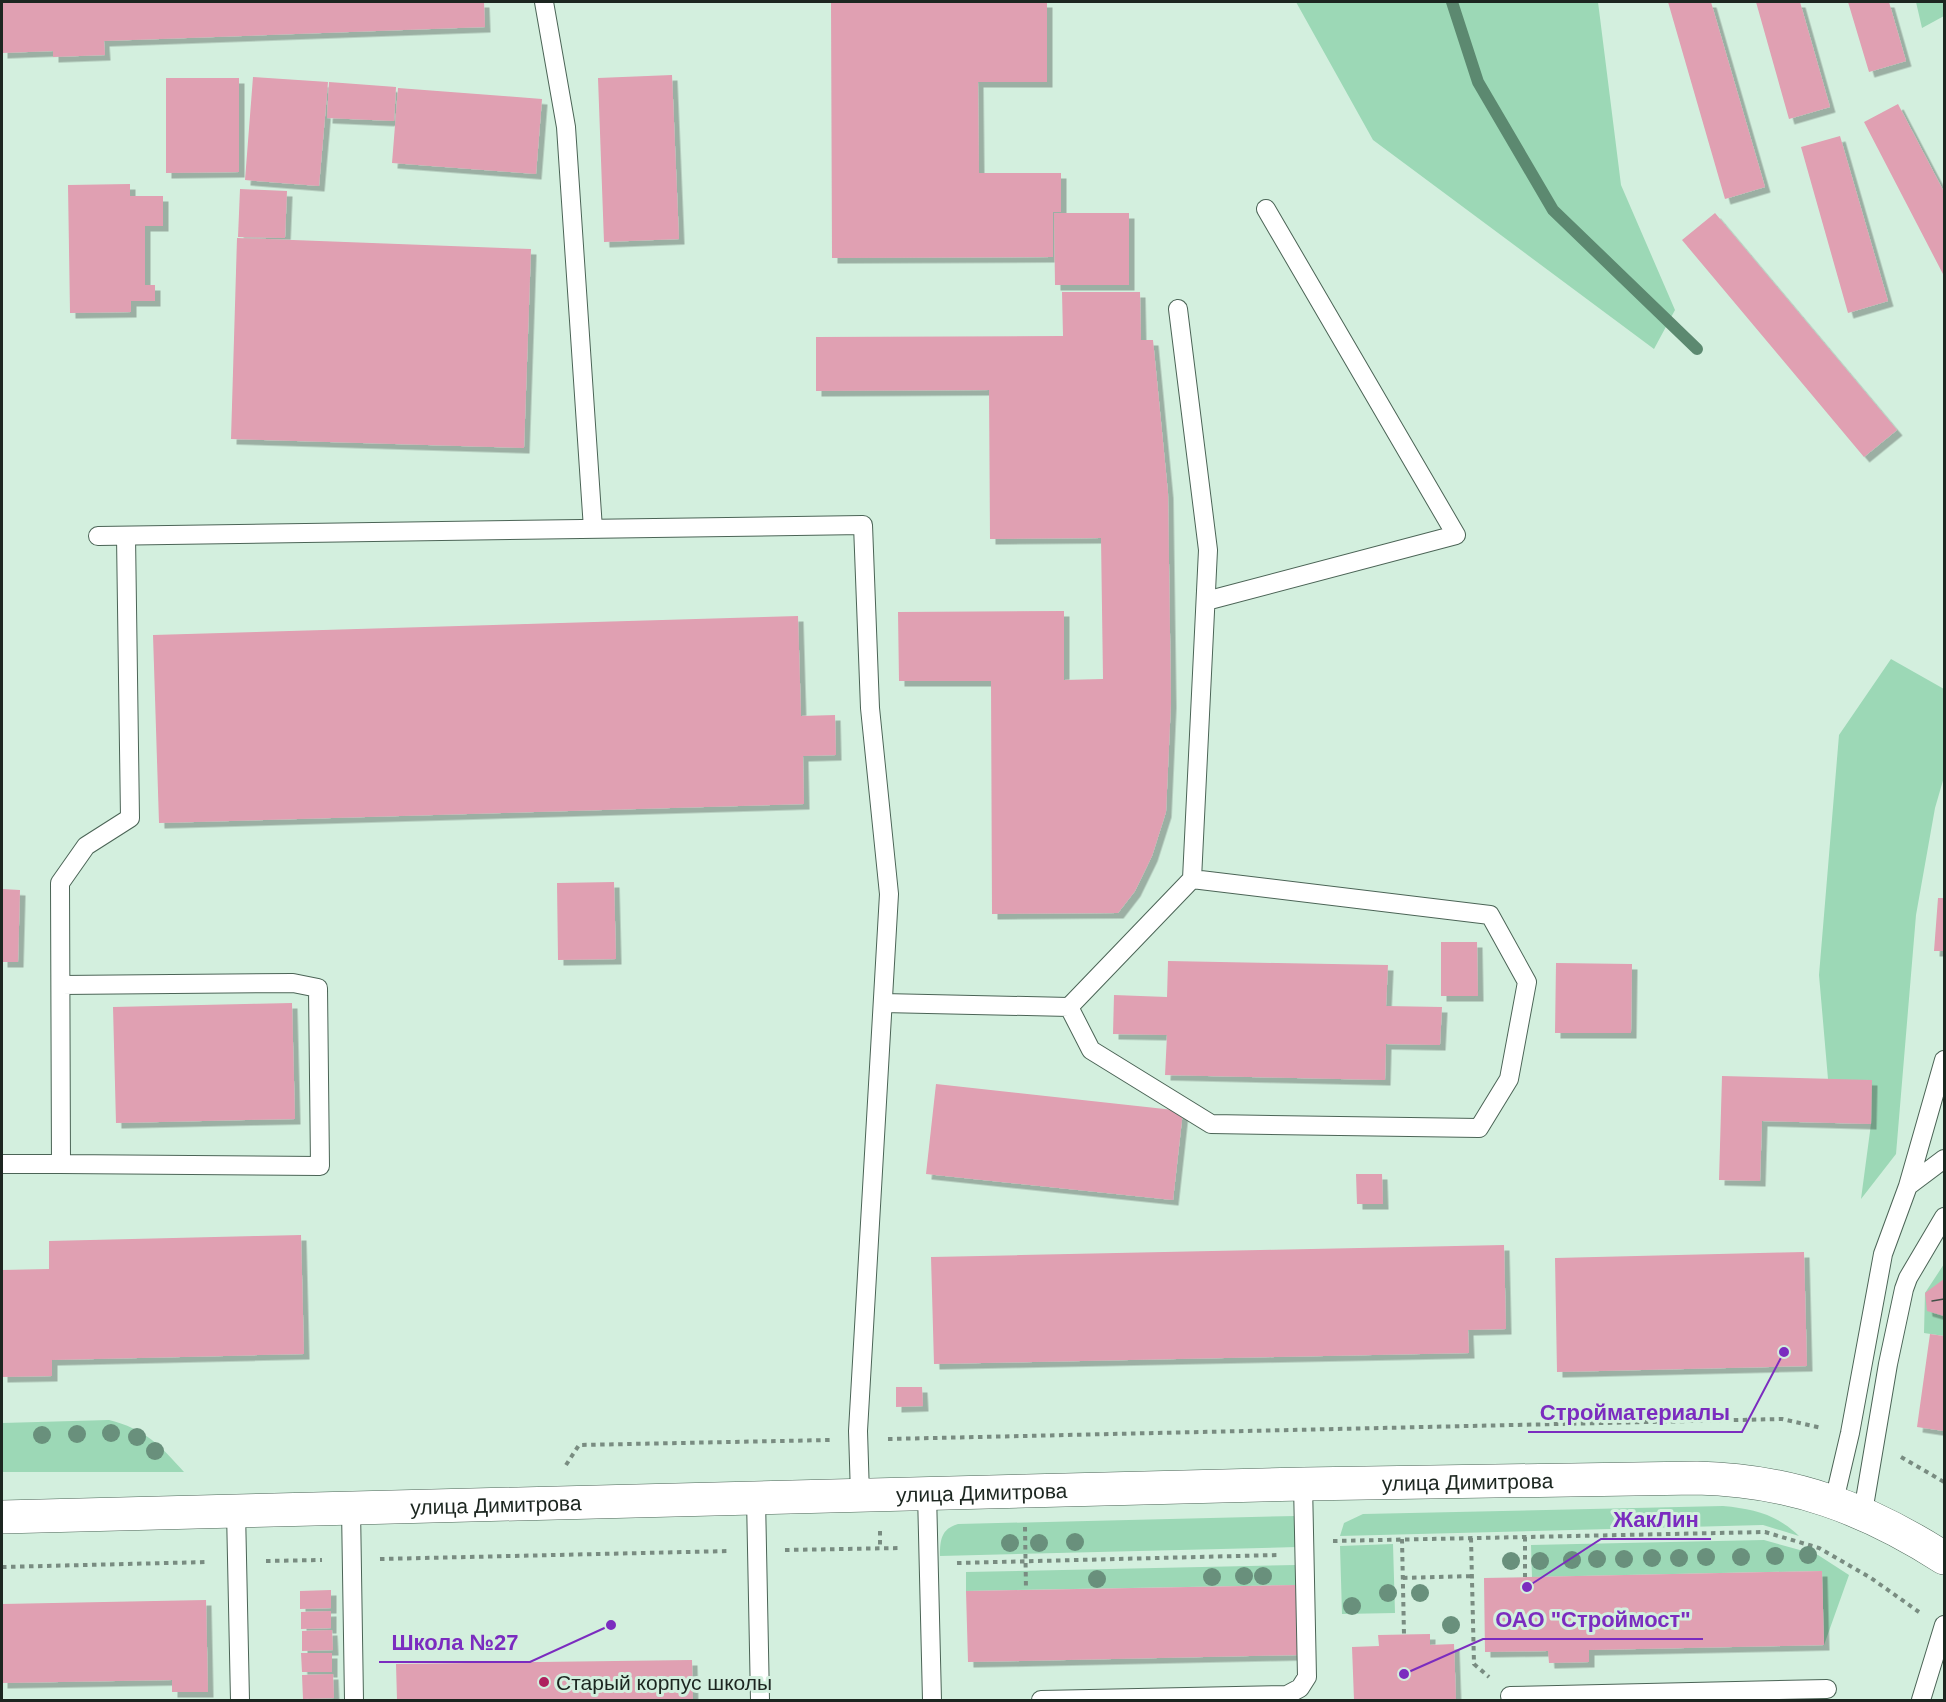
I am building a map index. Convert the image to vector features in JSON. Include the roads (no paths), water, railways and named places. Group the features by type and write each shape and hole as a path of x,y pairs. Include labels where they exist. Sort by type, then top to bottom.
{"main road":[{"name":"улица Димитрова","path":"2,1517 1303,1484 1741,1479 1778,1485 1848,1507 1944,1558"}],"lane":[{"path":"543,2 566,127 593,529"},
{"path":"1206,601 1456,535 1266,209"},
{"path":"883,1003 1069,1007 1192,879 1208,550 1178,309"},
{"path":"98,536 863,525 870,708 889,894 859,1440 860,1495"},
{"path":"61,1164 60,883 86,846 130,818 126,536"},
{"path":"1069,1007 1090,1050 1211,1124 1479,1128 1509,1079 1527,982 1490,915 1192,879"},
{"path":"2,1164 320,1166 318,988 293,983 61,985"},
{"path":"1848,1507 1850,1433 1878,1269 1908,1186 1944,1060"},
{"path":"1908,1186 1944,1159"},
{"path":"1848,1507 1875,1442 1888,1364 1906,1285 1937,1226 1944,1218"},
{"path":"1041,1701 1287,1695 1300,1688 1307,1677 1303,1484"},
{"path":"927,1493 932,1701"},
{"path":"756,1498 760,1701"},
{"path":"351,1508 354,1701"},
{"path":"236,1511 240,1701"},
{"path":"1921,1701 1944,1627"},
{"path":"1510,1696 1827,1689"}],"waterway":[{"path":"1452,2 1478,82 1553,210 1697,349"}],"tram line":[{"path":"1932,1301 1944,1299"}],"place":[{"name":"Стройматериалы","path":"1784,1352"},
{"name":"ЖакЛин","path":"1527,1587"},
{"name":"Школа №27","path":"611,1625"},
{"name":"ОАО \"Строймост\"","path":"1404,1674"},
{"name":"Старый корпус школы","path":"544,1682"}]}
